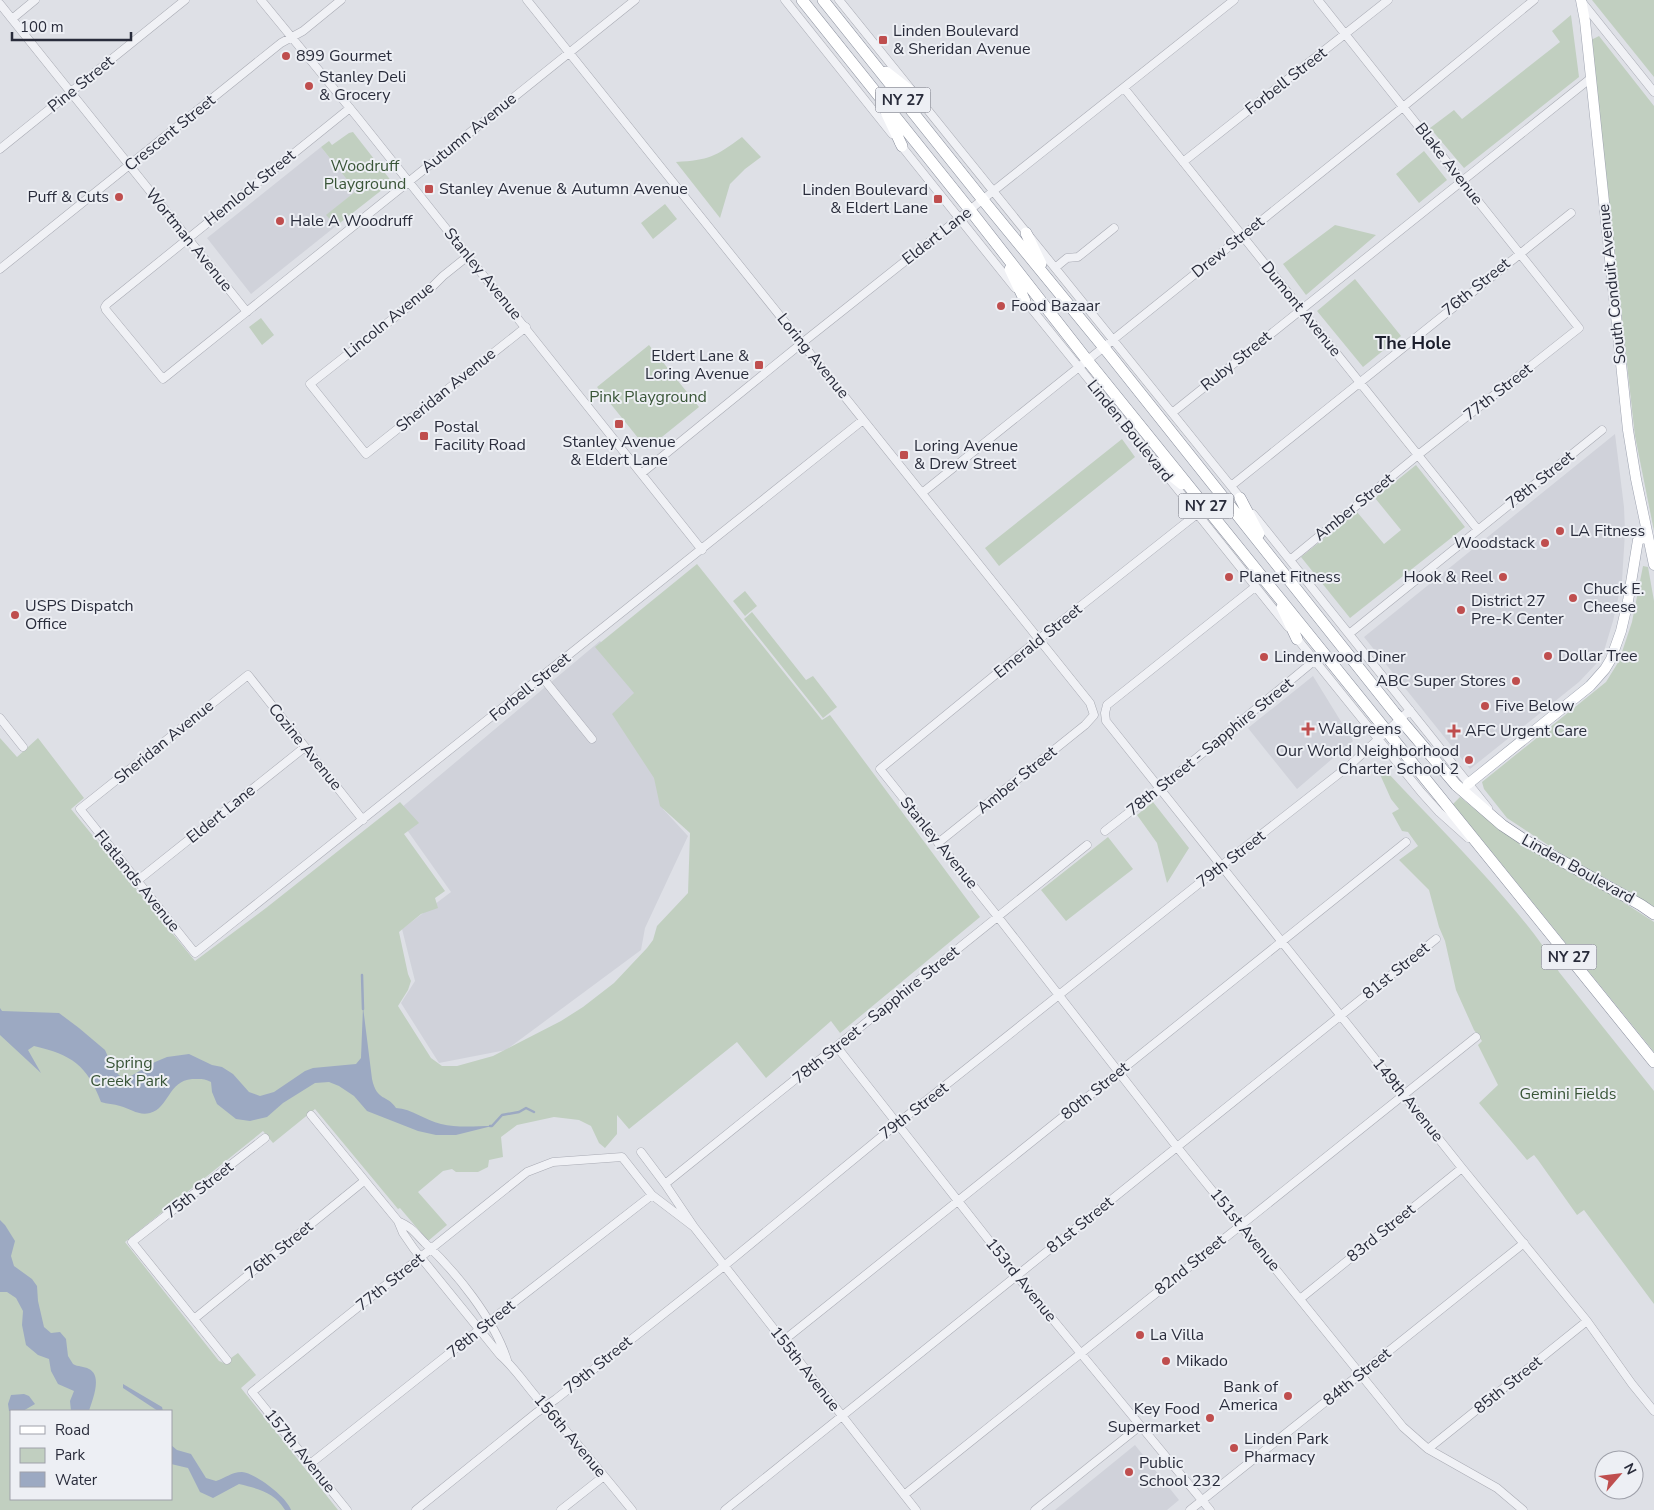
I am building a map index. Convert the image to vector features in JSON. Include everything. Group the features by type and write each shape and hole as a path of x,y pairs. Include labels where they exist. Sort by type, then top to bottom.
{"highway":[{"name":"Linden Boulevard","path":"802,0 1001,249 1083,363 1203,502 1654,1062"},
{"name":"Linden Boulevard","path":"823,0 1400,720 1446,774 1465,787 1502,825 1526,841 1641,904 1654,914"},
{"path":"871,60 914,94"},
{"path":"876,93 902,146"},
{"path":"1026,233 1051,283"},
{"path":"1001,249 1025,301"},
{"path":"1155,462 1203,502"},
{"path":"1240,498 1271,558"},
{"path":"1274,590 1297,639"}],"main road":[{"name":"South Conduit Avenue","path":"1581,0 1628,430 1643,539 1654,565"},
{"path":"1465,787 1590,686 1605,669 1611,660 1621,631 1643,539"}],"street":[{"path":"12,19 35,0"},
{"name":"Pine Street","path":"0,148 185,0"},
{"name":"Stanley Avenue","path":"261,0 526,327 702,550"},
{"name":"Crescent Street","path":"0,269 281,43 303,31 341,0"},
{"name":"Loring Avenue","path":"527,0 1090,703 1094,715"},
{"name":"Autumn Avenue","path":"163,380 635,0"},
{"name":"Linden Boulevard","path":"785,0 1025,301 1083,363 1155,462 1378,740 1439,812 1484,852"},
{"name":"Linden Boulevard","path":"839,0 1410,710 1465,787"},
{"name":"Eldert Lane","path":"642,473 802,343 1234,0"},
{"name":"Blake Avenue","path":"1318,0 1579,328"},
{"name":"Forbell Street","path":"1183,162 1388,0"},
{"name":"Drew Street","path":"922,493 1534,0"},
{"path":"1581,0 1654,92"},
{"name":"Wortman Avenue","path":"0,4 247,312"},
{"name":"Ruby Street","path":"1172,413 1590,78"},
{"name":"Dumont Avenue","path":"1124,88 1478,530"},
{"name":"Hemlock Street","path":"163,380 105,307 350,108"},
{"name":"76th Street","path":"1359,382 1571,213"},
{"path":"1055,268 1067,258 1078,257 1114,228"},
{"name":"Lincoln Avenue","path":"366,454 310,384 428,291 468,256"},
{"name":"Sheridan Avenue","path":"366,454 526,327"},
{"name":"77th Street","path":"1418,455 1579,328"},
{"path":"1231,486 1359,382"},
{"name":"Forbell Street","path":"195,953 863,420"},
{"name":"78th Street","path":"1478,530 1602,430"},
{"name":"Amber Street","path":"1290,560 1418,455"},
{"name":"Emerald Street","path":"880,769 1039,639 1197,514"},
{"path":"1349,634 1478,530"},
{"path":"1159,789 1106,721 1107,704 1255,587"},
{"name":"78th Street - Sapphire Street","path":"1105,831 1314,661"},
{"name":"Sheridan Avenue","path":"80,809 248,675"},
{"name":"Cozine Avenue","path":"248,675 363,820"},
{"path":"542,677 592,739"},
{"name":"79th Street","path":"416,1510 724,1266 898,1123 1331,781 1410,710"},
{"name":"Amber Street","path":"938,843 1085,725 1094,715"},
{"path":"0,718 23,747"},
{"name":"Eldert Lane","path":"137,881 305,747"},
{"name":"Stanley Avenue","path":"880,769 998,917"},
{"name":"149th Avenue","path":"1159,789 1462,1168 1588,1321 1632,1384 1654,1411"},
{"name":"Flatlands Avenue","path":"80,809 195,953"},
{"name":"80th Street","path":"784,1341 1406,842"},
{"name":"78th Street - Sapphire Street","path":"666,1184 1087,845"},
{"name":"151st Avenue","path":"998,917 1177,1147 1403,1427 1428,1449 1497,1488 1523,1510"},
{"name":"81st Street","path":"724,1510 1436,939"},
{"name":"82nd Street","path":"904,1495 1476,1037"},
{"name":"153rd Avenue","path":"837,1047 1017,1276 1210,1510"},
{"name":"156th Avenue","path":"311,1115 398,1221 403,1233 500,1355 508,1362 632,1510"},
{"name":"75th Street","path":"194,1319 132,1242 265,1138"},
{"path":"641,1152 666,1184"},
{"name":"77th Street","path":"252,1392 527,1172 553,1162 622,1157"},
{"name":"155th Avenue","path":"622,1157 652,1195 694,1227"},
{"name":"83rd Street","path":"1300,1299 1462,1168"},
{"name":"76th Street","path":"194,1319 364,1180"},
{"name":"155th Avenue","path":"666,1184 694,1227 916,1510"},
{"name":"78th Street","path":"310,1464 652,1195"},
{"name":"156th Avenue","path":"398,1221 411,1227 442,1259 490,1321 508,1362"},
{"name":"84th Street","path":"1190,1510 1524,1243"},
{"path":"194,1319 227,1360"},
{"name":"85th Street","path":"1428,1449 1588,1321"},
{"name":"157th Avenue","path":"252,1392 347,1510"},
{"path":"1035,1510 1140,1426"},
{"path":"561,1510 604,1476"}],"shaded area":[{"name":"Hale A Woodruff","path":"321,147 356,191 327,215 336,226 251,294 207,238"},
{"path":"1615,434 1624,507 1625,532 1622,581 1604,651 1596,664 1579,682 1470,769 1364,637"},
{"path":"600,641 705,774 663,809 688,836 645,928 641,950 506,1050 439,1063 401,1003 415,981 402,929 451,892 395,813"},
{"path":"1313,676 1353,741 1297,789 1248,728"},
{"name":"Public School 232","path":"1135,1445 1179,1500 1167,1510 1055,1510"}],"green space":[{"path":"1592,0 1654,0 1654,77"},
{"path":"1571,15 1579,77 1464,168 1430,128 1454,110 1462,119 1560,42 1552,31"},
{"path":"1599,36 1654,106 1654,531 1635,436 1591,40"},
{"name":"Woodruff Playground","path":"353,132 392,182 336,226 326,215 356,191 321,147 329,141 332,145"},
{"path":"742,137 761,157 730,184 720,218 676,162 711,156"},
{"path":"1424,151 1447,180 1419,203 1396,174"},
{"path":"665,204 677,219 653,239 641,223"},
{"path":"1335,225 1376,235 1306,295 1283,264"},
{"path":"1355,279 1401,336 1363,367 1317,311"},
{"path":"261,318 274,335 262,345 249,327"},
{"name":"Pink Playground","path":"649,345 699,407 647,449 597,387"},
{"path":"1122,439 1135,457 999,566 985,548"},
{"path":"1416,465 1465,527 1350,618 1301,557 1357,512 1384,544 1401,530 1375,498"},
{"name":"Spring Creek Park","path":"697,564 822,720 830,715 980,917 840,1033 831,1021 766,1078 737,1042 629,1129 617,1115 617,1134 605,1148 599,1143 591,1126 579,1120 554,1117 517,1125 501,1137 503,1157 489,1160 488,1167 478,1172 456,1172 452,1169 443,1171 418,1192 447,1225 428,1241 400,1208 398,1209 315,1109 273,1143 263,1131 125,1242 219,1361 224,1363 238,1353 256,1375 241,1388 338,1510 0,1510 0,738 17,757 38,738 84,798 71,809 195,961 266,908 400,802 419,823 404,834 445,891 435,898 438,908 421,914 399,932 411,981 398,1006 431,1058 442,1066 457,1066 493,1056 561,1021 583,1007 614,983 647,948 653,940 657,926 688,893 690,833 660,806 654,778 612,714 634,693 595,647"},
{"path":"1643,566 1648,567 1654,601 1654,907 1574,862 1507,818 1484,789 1482,782 1606,682 1619,661 1632,622"},
{"path":"745,591 757,606 745,616 733,601"},
{"path":"752,612 806,680 813,676 837,707 823,718 744,619"},
{"name":"Gemini Fields","path":"1378,770 1387,772 1493,884 1528,926 1559,972 1654,1091 1654,1304 1584,1210 1577,1215 1534,1155 1527,1160 1479,1103 1498,1085 1478,1045 1482,1041 1474,1030 1456,990 1445,941 1439,927 1429,890 1399,860 1418,846 1408,832 1402,831 1392,813 1399,809 1391,799"},
{"path":"1460,797 1499,829 1606,891 1654,922 1654,1052 1453,804"},
{"path":"1153,802 1189,848 1167,883 1157,843 1137,815"},
{"path":"1108,837 1133,869 1066,921 1041,890"}],"water":[{"path":"363,1007 372,1079 379,1095 396,1108 408,1110 441,1124 492,1126 456,1135 436,1135 418,1131 367,1111 354,1096 329,1082 315,1083 283,1103 267,1117 250,1121 236,1119 217,1104 212,1092 211,1082 204,1079 192,1079 178,1084 156,1110 142,1114 118,1105 101,1102 96,1089 84,1070 59,1053 34,1046 28,1050 41,1073 0,1035 0,1008 2,1011 59,1013 105,1050 114,1070 122,1078 126,1079 167,1057 189,1054 212,1065 222,1067 233,1074 249,1092 260,1096 274,1092 305,1071 313,1068 356,1064 361,1058"},
{"path":"0,1220 15,1241 11,1256 14,1266 32,1279 37,1286 38,1301 44,1327 51,1333 60,1332 66,1339 68,1356 73,1364 93,1372 96,1383 89,1410 71,1410 70,1401 74,1391 58,1384 51,1371 49,1359 38,1355 26,1345 22,1325 23,1311 16,1298 7,1292 0,1292"},
{"path":"123,1384 162,1407 163,1410 156,1410 123,1388"},
{"path":"24,1394 29,1396 35,1404 25,1410 9,1411 8,1404 11,1395"},
{"path":"172,1446 177,1450 191,1454 206,1478 216,1481 235,1473 248,1473 277,1493 291,1510 285,1510 276,1499 265,1492 239,1484 213,1498 200,1492 188,1468 172,1464"}],"waterway":[{"path":"362,975 363,1009"},
{"path":"490,1126 502,1115 519,1112 526,1108 534,1112"}],"place":[{"name":"Linden Boulevard & Sheridan Avenue","path":"883,40"},
{"name":"899 Gourmet","path":"286,56"},
{"name":"Stanley Deli & Grocery","path":"309,86"},
{"name":"Stanley Avenue & Autumn Avenue","path":"429,189"},
{"name":"Puff & Cuts","path":"119,197"},
{"name":"Linden Boulevard & Eldert Lane","path":"938,199"},
{"name":"Hale A Woodruff","path":"280,221"},
{"name":"Food Bazaar","path":"1001,306"},
{"name":"Eldert Lane & Loring Avenue","path":"759,365"},
{"name":"Stanley Avenue & Eldert Lane","path":"619,424"},
{"name":"Postal Facility Road","path":"424,436"},
{"name":"Loring Avenue & Drew Street","path":"904,455"},
{"name":"LA Fitness","path":"1560,531"},
{"name":"Woodstack","path":"1545,543"},
{"name":"Planet Fitness","path":"1229,577"},
{"name":"Hook & Reel","path":"1503,577"},
{"name":"Chuck E. Cheese","path":"1573,598"},
{"name":"District 27 Pre-K Center","path":"1461,610"},
{"name":"USPS Dispatch Office","path":"15,615"},
{"name":"Dollar Tree","path":"1548,656"},
{"name":"Lindenwood Diner","path":"1264,657"},
{"name":"ABC Super Stores","path":"1516,681"},
{"name":"Five Below","path":"1485,706"},
{"name":"Wallgreens","path":"1308,729"},
{"name":"AFC Urgent Care","path":"1454,731"},
{"name":"Our World Neighborhood Charter School 2","path":"1469,760"},
{"name":"La Villa","path":"1140,1335"},
{"name":"Mikado","path":"1166,1361"},
{"name":"Bank of America","path":"1288,1396"},
{"name":"Key Food Supermarket","path":"1210,1418"},
{"name":"Linden Park Pharmacy","path":"1234,1448"},
{"name":"Public School 232","path":"1129,1472"}],"district":[{"name":"The Hole","path":"1413,343"}]}
